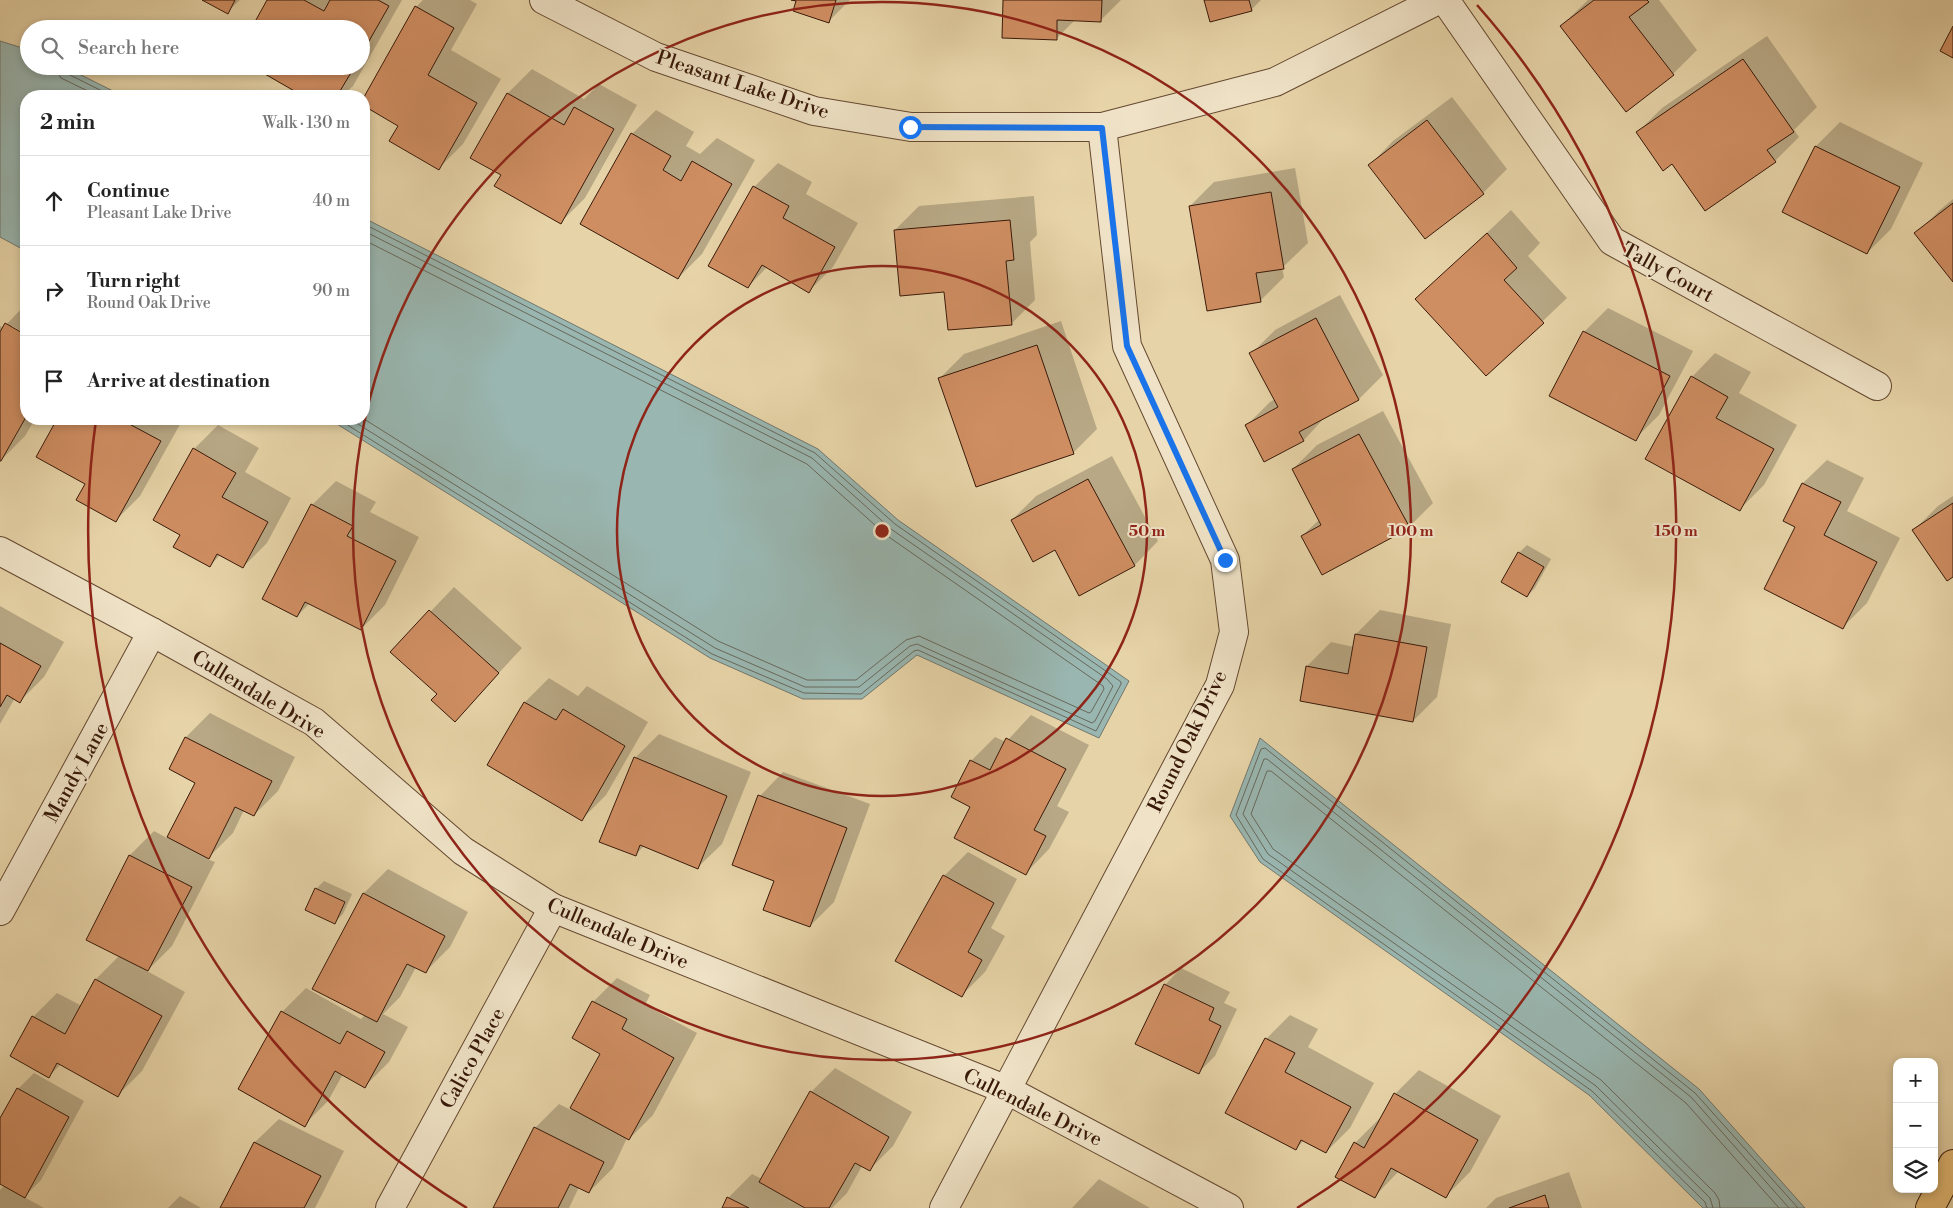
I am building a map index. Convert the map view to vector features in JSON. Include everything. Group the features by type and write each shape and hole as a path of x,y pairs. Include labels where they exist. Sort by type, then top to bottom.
{"main road":[{"path":"1930,1208 1953,1164"}],"street":[{"name":"Pleasant Lake Drive","path":"544,0 656,57 814,110 910,127 1102,128 1275,82 1438,0"},
{"name":"Tally Court","path":"1445,0 1612,241 1877,386"},
{"name":"Round Oak Drive","path":"944,1208 1220,685 1234,632 1225,560 1127,346 1102,128"},
{"name":"Cullendale Drive","path":"0,550 314,722 463,850 553,908 1007,1090 1229,1208"},
{"name":"Mandy Lane","path":"0,912 152,632"},
{"name":"Calico Place","path":"390,1208 553,908"}],"water":[{"path":"0,41 20,47 20,75 81,75 111,90 20,90 20,248 0,237"},
{"path":"370,221 818,449 898,520 1129,681 1099,738 917,655 862,699 803,699 710,658 339,425 370,425"},
{"path":"1260,738 1699,1089 1805,1208 1703,1208 1589,1095 1260,862 1230,816"}],"building":[{"path":"202,0 235,0 228,14"},
{"path":"267,0 304,0 324,11 330,0 378,0 389,6 370,39 370,20 256,20"},
{"path":"791,0 836,0 829,23 793,11 796,1"},
{"path":"1003,0 1102,0 1101,22 1057,20 1057,40 1002,38"},
{"path":"1204,0 1249,0 1252,11 1210,22"},
{"path":"1594,0 1647,0 1649,2 1629,17 1674,75 1626,112 1560,26"},
{"path":"415,6 454,28 428,75 477,103 439,170 389,141 398,126 370,110 370,90 368,90"},
{"path":"1953,26 1953,58 1940,51"},
{"path":"1743,59 1794,132 1767,150 1776,162 1705,211 1672,164 1663,171 1636,132"},
{"path":"267,75 350,75 341,90 293,90"},
{"path":"507,93 564,125 574,107 614,129 561,224 494,186 501,175 470,158"},
{"path":"1427,120 1484,194 1425,239 1368,165"},
{"path":"631,133 671,156 663,170 681,181 692,161 732,184 678,279 580,224"},
{"path":"1815,146 1900,187 1867,254 1782,212"},
{"path":"753,186 789,206 783,218 835,247 809,293 762,265 748,288 708,266"},
{"path":"1271,192 1284,269 1256,273 1261,302 1207,311 1189,206"},
{"path":"1953,203 1953,282 1914,233"},
{"path":"1010,220 1014,260 1006,261 1012,325 948,330 944,292 900,296 894,230"},
{"path":"1487,233 1517,268 1504,280 1544,323 1486,376 1415,299"},
{"path":"1316,318 1359,400 1299,432 1304,441 1264,462 1245,425 1278,407 1249,353"},
{"path":"5,323 20,332 21,425 1,461 0,461 0,332"},
{"path":"1583,331 1670,376 1636,441 1549,396"},
{"path":"1037,345 1074,454 976,487 938,378"},
{"path":"1691,376 1728,397 1716,418 1774,449 1740,511 1645,459"},
{"path":"54,425 131,425 161,441 116,522 76,500 85,484 36,457"},
{"path":"1359,434 1410,528 1322,575 1301,536 1321,525 1292,469"},
{"path":"193,448 236,473 222,497 268,522 243,568 217,554 210,567 173,547 180,535 153,520"},
{"path":"1088,479 1135,566 1079,596 1055,550 1033,562 1011,520"},
{"path":"1802,483 1841,502 1824,535 1877,562 1843,629 1764,589 1795,527 1783,521"},
{"path":"1953,503 1953,577 1947,581 1912,530"},
{"path":"311,504 353,526 347,536 396,561 361,630 305,602 297,617 262,599"},
{"path":"1518,552 1544,567 1527,597 1501,582"},
{"path":"429,610 499,673 455,722 431,700 437,694 390,652"},
{"path":"1355,634 1427,647 1413,722 1300,701 1306,666 1348,674"},
{"path":"0,643 41,666 20,703 7,695 0,707"},
{"path":"524,702 556,720 563,709 625,746 582,821 487,765"},
{"path":"185,737 272,781 254,816 235,807 209,859 167,837 195,783 169,769"},
{"path":"1006,738 1066,769 1034,830 1046,836 1026,875 954,838 970,807 951,797 970,760 990,770"},
{"path":"634,757 727,796 698,869 640,845 636,856 599,842"},
{"path":"758,795 847,828 810,927 763,910 774,881 732,865"},
{"path":"129,855 192,887 148,971 86,940"},
{"path":"943,875 994,903 968,952 982,960 962,997 895,961"},
{"path":"315,888 345,902 335,924 305,910"},
{"path":"363,893 445,936 426,973 407,964 377,1022 312,989"},
{"path":"95,979 162,1016 118,1097 57,1063 49,1078 10,1056 32,1016 65,1034"},
{"path":"1164,984 1214,1008 1209,1020 1221,1026 1199,1074 1135,1044"},
{"path":"592,1001 627,1019 622,1029 674,1058 629,1140 570,1108 600,1054 572,1038"},
{"path":"281,1011 340,1044 347,1031 385,1052 365,1088 335,1071 305,1127 238,1089"},
{"path":"1265,1038 1295,1053 1285,1072 1351,1107 1326,1153 1301,1140 1296,1150 1225,1113"},
{"path":"17,1088 69,1117 25,1198 0,1184 0,1118"},
{"path":"810,1091 889,1137 870,1171 855,1163 829,1208 805,1208 759,1182"},
{"path":"1394,1093 1478,1140 1446,1198 1391,1168 1375,1198 1335,1177 1354,1142 1364,1148"},
{"path":"534,1127 604,1162 589,1193 570,1184 558,1208 493,1208"},
{"path":"254,1142 321,1176 304,1208 220,1208"},
{"path":"1545,1195 1549,1208 1509,1208"},
{"path":"727,1197 749,1208 722,1208"}],"route":[{"path":"910,127 1102,128 1127,346 1225,560"}]}
